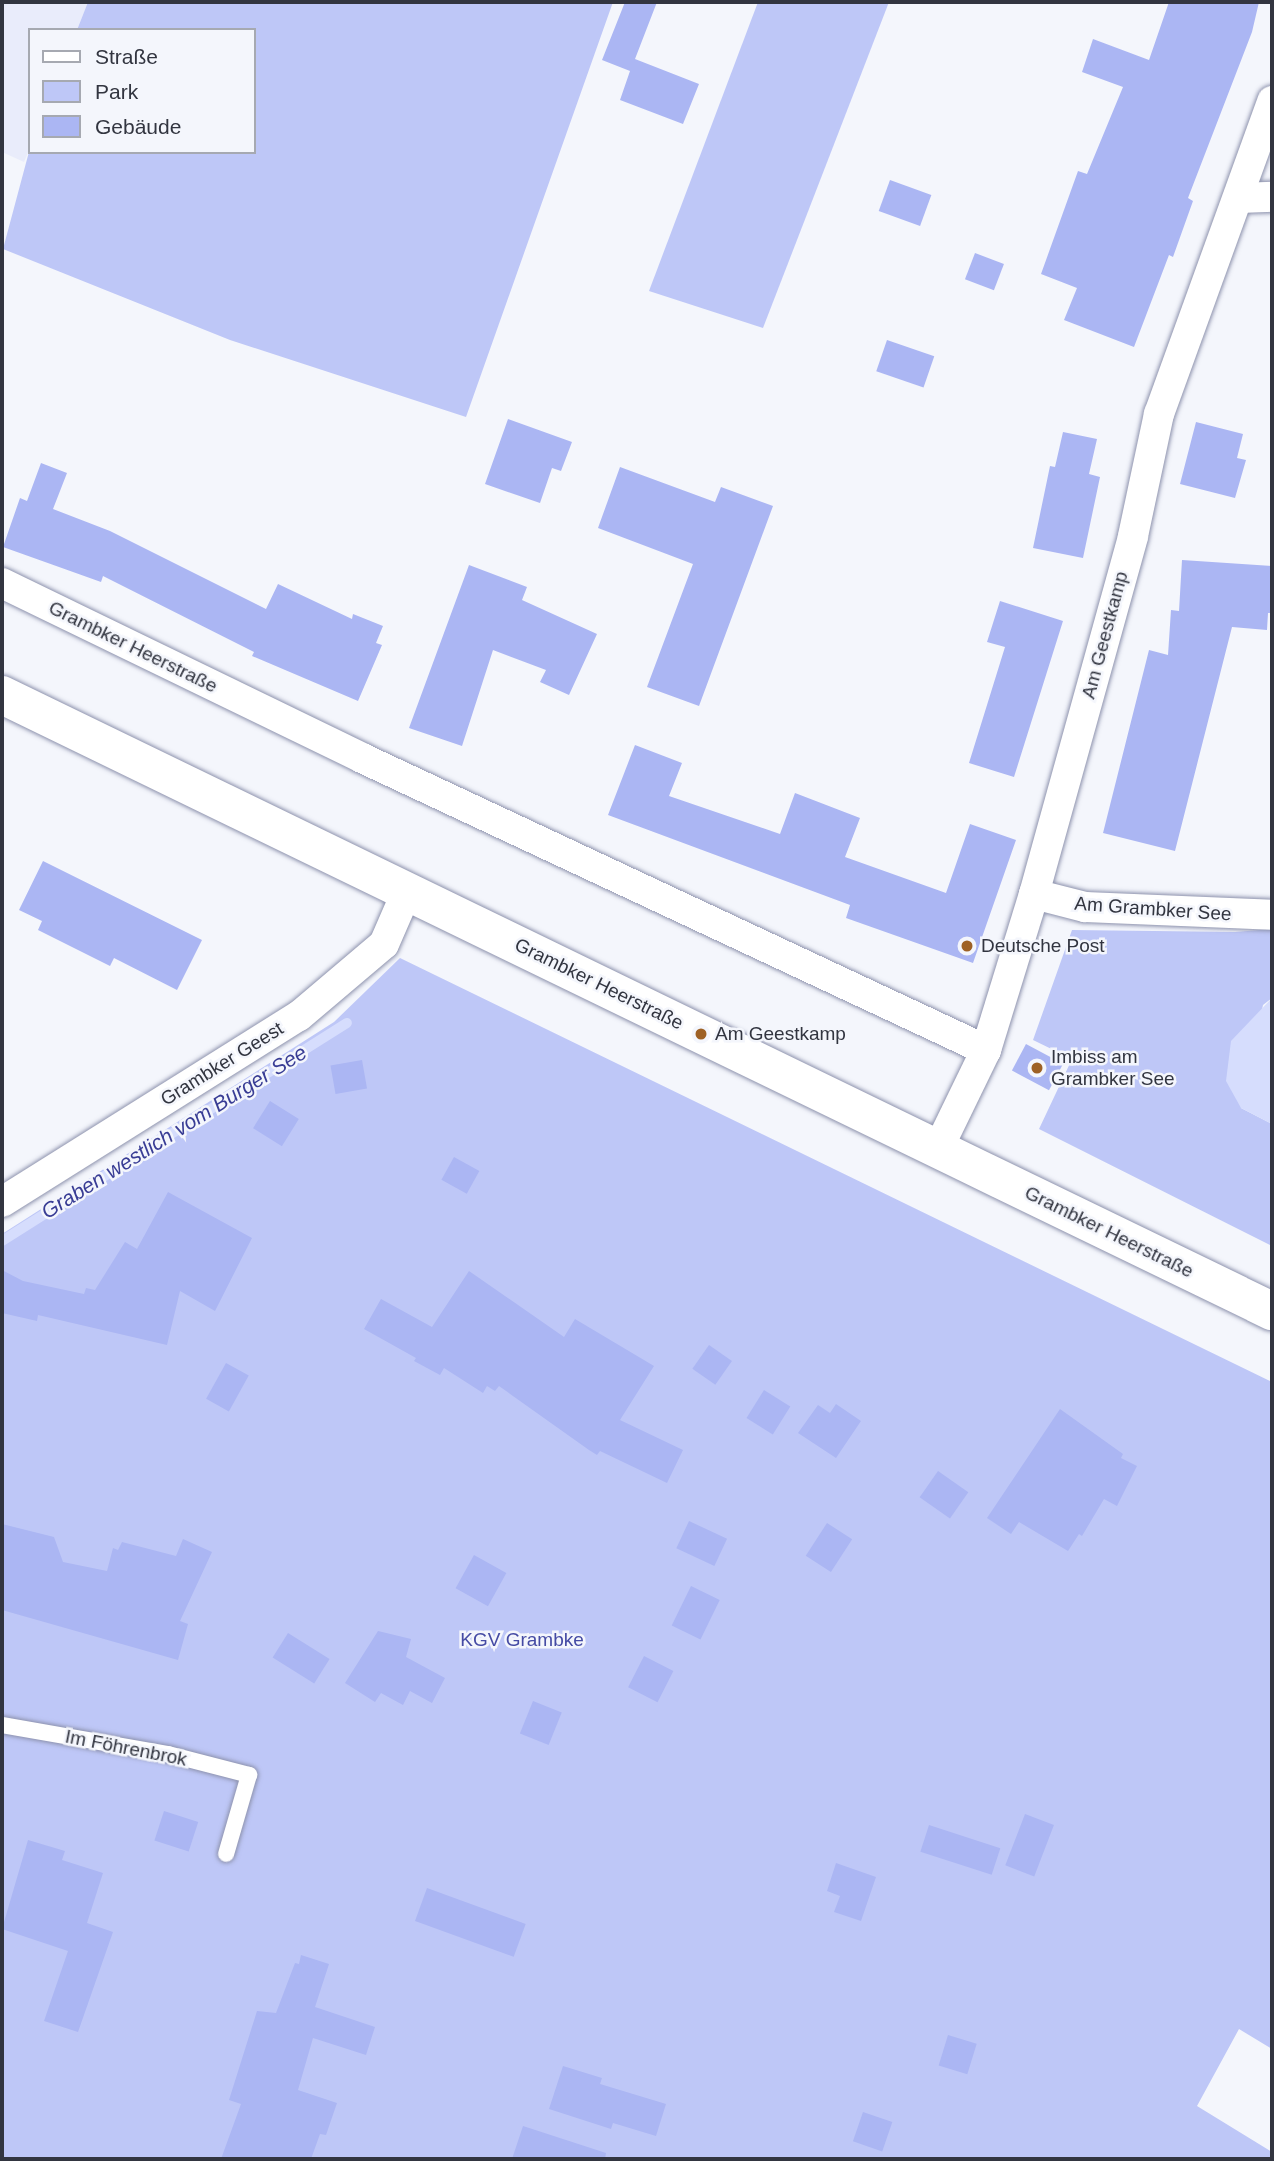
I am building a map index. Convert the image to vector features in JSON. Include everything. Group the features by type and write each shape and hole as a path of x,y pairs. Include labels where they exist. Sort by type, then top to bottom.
{"main road":[{"name":"Grambker Heerstraße","path":"2,695 1272,1311"}],"street":[{"name":"Am Geestkamp","path":"938,1149 986,1050 1034,894 1132,536 1159,414 1240,198 1272,101"},
{"path":"1240,198 1272,197"},
{"name":"Grambker Heerstraße","path":"2,583 362,758 986,1050"},
{"name":"Grambker Geest","path":"2,1202 299,1016 384,944 407,891"},
{"name":"Am Grambker See","path":"1034,894 1085,907 1272,915"}],"lane":[{"name":"Im Föhrenbrok","path":"2,1725 168,1754 249,1775 226,1854"}],"shaded area":[{"path":"2,2 88,2 78,28 28,28 28,153 24,162 2,152"},
{"path":"1272,998 1272,1124 1241,1108 1226,1081 1231,1041"}],"green space":[{"path":"88,2 613,2 466,417 230,340 3,249 28,154 256,154 256,28 78,28"},
{"path":"758,2 889,2 763,328 649,291"},
{"path":"1272,929 1272,998 1263,1005 1241,1108 1272,1124 1272,1246 1039,1129 1072,1059 1033,1040 1072,930 1235,932"},
{"name":"KGV Grambke","path":"400,958 1272,1382 1272,2049 1239,2029 1197,2106 1272,2152 1272,2159 2,2159 2,1234 334,1022"}],"building":[{"path":"625,2 657,2 635,59 699,84 683,124 620,100 630,71 602,60"},
{"path":"1169,2 1259,2 1252,32 1188,198 1193,201 1173,257 1169,255 1134,347 1064,320 1077,288 1041,274 1078,171 1087,174 1123,87 1082,72 1093,39 1149,60"},
{"path":"890,180 931,195 920,226 879,211"},
{"path":"975,253 1004,264 994,290 965,279"},
{"path":"887,340 934,356 924,387 876,371"},
{"path":"508,419 572,442 561,471 552,468 540,503 485,484"},
{"path":"1196,422 1243,434 1237,458 1246,460 1235,498 1180,484"},
{"path":"1063,432 1097,439 1089,474 1100,477 1083,558 1033,548 1050,466 1055,467"},
{"path":"41,463 67,473 53,509 110,531 266,609 278,584 352,619 353,614 383,626 376,643 382,645 358,701 252,656 254,652 103,576 101,582 3,547 20,498 27,501"},
{"path":"620,467 715,502 721,487 773,506 699,706 647,687 693,564 598,528"},
{"path":"1182,560 1272,566 1272,613 1268,613 1267,630 1232,627 1175,851 1103,833 1149,650 1168,655 1171,610 1179,611"},
{"path":"469,565 527,587 522,600 597,634 569,695 540,682 546,670 493,650 462,746 409,728"},
{"path":"1000,601 1063,621 1014,777 969,763 1005,647 987,642"},
{"path":"635,745 682,763 669,796 780,834 795,793 860,818 845,857 946,893 970,824 1016,840 973,963 846,918 850,905 608,815"},
{"path":"43,861 202,940 177,990 114,958 110,966 38,930 42,921 19,910"},
{"name":"Imbiss am Grambker See","path":"1026,1044 1063,1064 1049,1090 1012,1070"},
{"path":"362,1060 367,1089 336,1094 330,1066"},
{"path":"270,1101 299,1119 282,1146 253,1128"},
{"path":"454,1157 479,1171 467,1194 441,1180"},
{"path":"168,1192 252,1238 215,1311 180,1291 167,1345 38,1315 37,1321 2,1313 2,1270 23,1281 84,1294 86,1288 95,1290 125,1242 137,1249"},
{"path":"469,1271 564,1337 575,1319 654,1366 620,1420 683,1450 667,1483 600,1451 597,1455 499,1386 495,1391 487,1386 483,1393 444,1368 440,1375 414,1361 416,1358 364,1329 381,1299 432,1327"},
{"path":"709,1345 732,1361 715,1385 692,1369"},
{"path":"226,1363 249,1376 229,1411 206,1399"},
{"path":"764,1390 790,1406 773,1434 747,1418"},
{"path":"836,1404 861,1421 836,1458 798,1433 818,1405 830,1413"},
{"path":"1060,1409 1123,1454 1121,1458 1137,1466 1117,1506 1104,1499 1082,1536 1079,1534 1068,1551 1019,1522 1011,1534 987,1518"},
{"path":"938,1471 968,1492 950,1518 920,1497"},
{"path":"689,1521 727,1539 714,1566 676,1548"},
{"path":"827,1523 852,1539 831,1572 806,1556"},
{"path":"2,1524 54,1537 63,1562 107,1571 113,1548 118,1550 122,1542 176,1556 183,1539 212,1552 180,1621 188,1624 178,1660 2,1610"},
{"path":"474,1555 506,1573 488,1606 456,1588"},
{"path":"691,1586 720,1600 700,1640 672,1626"},
{"path":"378,1631 411,1639 406,1657 445,1678 432,1703 410,1691 403,1705 381,1693 375,1702 345,1683"},
{"path":"288,1633 330,1659 314,1684 273,1658"},
{"path":"644,1656 673,1671 658,1702 628,1687"},
{"path":"533,1701 562,1713 549,1745 520,1733"},
{"path":"164,1811 198,1822 189,1852 154,1840"},
{"path":"1025,1814 1054,1825 1034,1876 1005,1865"},
{"path":"929,1825 1000,1848 992,1875 920,1852"},
{"path":"28,1840 65,1851 62,1860 103,1873 87,1923 113,1932 78,2032 44,2021 68,1951 2,1929"},
{"path":"836,1863 876,1877 861,1921 834,1912 840,1896 827,1891"},
{"path":"427,1888 526,1924 514,1957 415,1921"},
{"path":"301,1955 329,1964 315,2007 375,2027 366,2055 313,2038 298,2090 337,2103 326,2135 320,2134 311,2159 221,2159 241,2104 229,2100 257,2011 276,2013 295,1963 299,1964"},
{"path":"948,2035 977,2044 967,2074 939,2066"},
{"path":"563,2066 602,2078 600,2084 666,2104 656,2136 613,2123 611,2129 549,2109"},
{"path":"863,2112 892,2122 882,2151 853,2141"},
{"path":"523,2126 606,2153 605,2159 512,2159"}],"waterway":[{"name":"Graben westlich vom Burger See","path":"2,1241 347,1023"}],"place":[{"name":"Deutsche Post","path":"967,946"},
{"name":"Am Geestkamp","path":"701,1034"},
{"name":"Imbiss am Grambker See","path":"1037,1068"}]}
